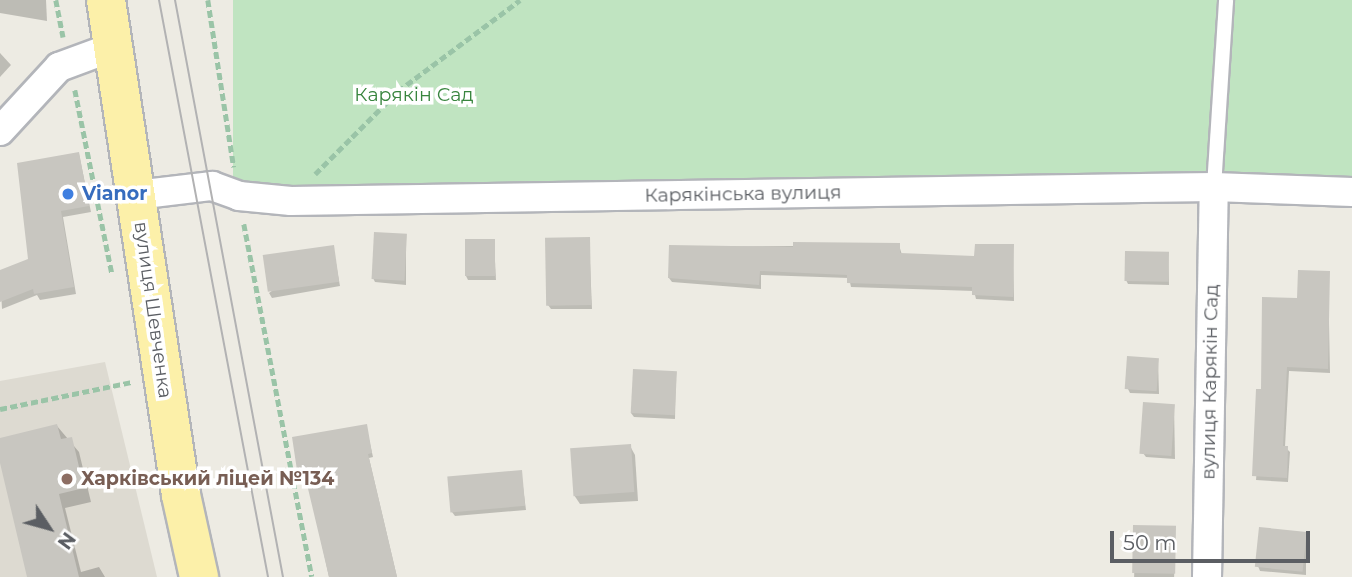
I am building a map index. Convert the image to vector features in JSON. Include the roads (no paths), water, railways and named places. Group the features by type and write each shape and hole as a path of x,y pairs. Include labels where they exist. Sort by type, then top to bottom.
{"main road":[{"name":"вулиця Шевченка","path":"106,0 181,495 199,577"}],"street":[{"path":"0,131 59,67 113,47"},
{"name":"Карякінська вулиця","path":"136,195 212,186 239,196 291,201 1214,187 1352,191"},
{"name":"вулиця Карякін Сад","path":"1207,577 1214,187"}],"lane":[{"path":"1214,187 1226,0"}],"tram line":[{"path":"159,0 268,577"},
{"path":"175,0 283,577"}],"place":[{"name":"Vianor","path":"68,194"},
{"name":"Харківський ліцей №134","path":"67,479"}],"park label":[{"name":"Карякін Сад","path":"414,95"}]}
